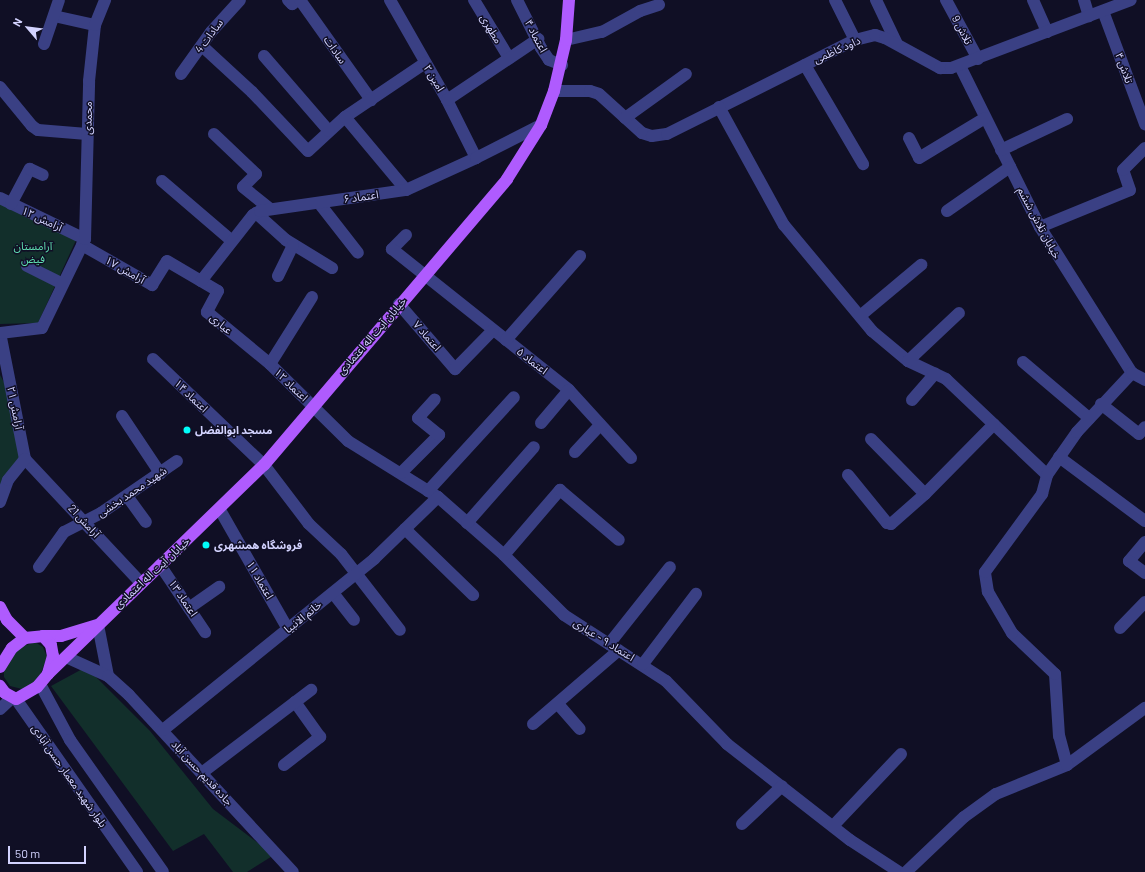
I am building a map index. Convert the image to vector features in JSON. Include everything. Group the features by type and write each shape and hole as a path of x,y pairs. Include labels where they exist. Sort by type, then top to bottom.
{"main road":[{"name":"خیابان آیت اله اعتمادی","path":"40,684 48,674 141,583 220,510 264,466 312,406 507,179 540,124 554,91 562,65 566,40 569,0"},
{"path":"0,607 7,620 25,638"},
{"path":"0,667 12,648 25,638 60,636 98,625"},
{"path":"42,636 48,640 52,650 48,674"},
{"path":"0,686 14,698 40,684"}],"street":[{"path":"44,44 59,0"},
{"name":"محمدی","path":"83,242 89,81 95,25 105,0"},
{"name":"سادات 4","path":"181,74 240,0"},
{"name":"سادات","path":"288,0 292,4 299,0 370,100"},
{"name":"امین ۲","path":"390,0 447,100 476,158"},
{"name":"مطهری","path":"474,0 509,58"},
{"name":"اعتماد ۴","path":"517,0 549,60 562,65"},
{"path":"836,0 855,40"},
{"path":"876,0 896,42"},
{"name":"تلاش 9","path":"946,0 978,59"},
{"path":"1033,0 1047,32"},
{"path":"1084,0 1089,16"},
{"name":"داود کاظمی","path":"554,91 590,91 599,94 642,133 652,136 667,134 855,40 875,35 896,42 940,68 960,66 1131,0"},
{"path":"566,40 602,32 640,11 659,4"},
{"name":"تلاش ۴","path":"1103,11 1145,124"},
{"path":"54,16 95,25"},
{"path":"447,100 538,39"},
{"path":"202,46 247,88 308,151 345,117 425,63"},
{"path":"264,56 329,131"},
{"path":"805,65 863,164"},
{"name":"خیابان تلاش ششم","path":"960,66 984,118 1040,227 1132,373"},
{"path":"625,118 686,74"},
{"path":"0,87 32,126 38,130 87,134"},
{"path":"719,107 784,224 872,331 908,361 946,379 1047,475"},
{"path":"345,117 406,190"},
{"path":"909,138 919,158 984,118"},
{"path":"1001,150 1068,119"},
{"name":"اعتماد ۶","path":"256,213 270,209 406,190 476,158 540,124"},
{"path":"214,134 256,174 243,187 270,209"},
{"path":"1040,227 1130,190 1123,170 1145,148"},
{"path":"947,212 1010,167"},
{"path":"11,204 30,168 43,175"},
{"path":"162,181 232,241"},
{"name":"آرامش ۱۲","path":"0,198 83,242"},
{"path":"319,203 358,253"},
{"path":"201,281 256,213 293,245 332,268"},
{"name":"اعتماد ۵","path":"406,235 392,249 569,390 631,458"},
{"path":"0,333 42,328 83,242"},
{"name":"آرامش ۱۷","path":"83,242 152,285 168,262 201,281"},
{"path":"278,276 293,245"},
{"path":"506,340 580,256"},
{"path":"27,266 63,284"},
{"path":"860,316 921,266"},
{"name":"عیاری","path":"201,281 218,291 206,312 270,364"},
{"path":"270,364 312,297"},
{"name":"اعتماد ۷","path":"399,304 455,369 493,330"},
{"path":"908,361 958,313"},
{"name":"آرامش ۲۱","path":"0,333 25,459"},
{"name":"اعتماد ۱۴","path":"153,359 264,466 309,524 341,554 400,630"},
{"path":"1023,362 1089,418"},
{"name":"اعتماد ۱۲","path":"270,364 312,406"},
{"path":"1067,765 1059,736 1055,674 1012,633 988,592 985,572 1042,494 1047,475 1089,418 1132,373 1145,380"},
{"path":"912,400 935,374"},
{"path":"541,423 569,390"},
{"name":"خاتم الانبیا","path":"163,730 356,574 405,529 514,397"},
{"path":"401,473 439,435 418,418 435,398"},
{"path":"1101,404 1139,434 1145,427"},
{"name":"اعتماد ۹ - عیاری","path":"312,406 348,441 433,494 504,555 560,611 614,647 643,664 666,681 713,731 850,840 899,872"},
{"path":"122,416 160,473"},
{"path":"848,475 888,524 925,494 994,424"},
{"path":"576,452 600,425"},
{"path":"871,439 925,494"},
{"path":"467,523 534,447"},
{"path":"1059,457 1145,521"},
{"path":"0,502 8,480 25,459"},
{"name":"آرامش 21","path":"25,459 86,522 141,583"},
{"name":"شهید محمد بخشی","path":"39,568 64,532 86,522 127,496 177,461"},
{"path":"504,555 560,490 619,540"},
{"path":"127,496 146,522"},
{"name":"اعتماد ۱۱","path":"220,510 288,629"},
{"path":"405,529 473,595"},
{"path":"1145,542 1129,561 1145,573"},
{"name":"اعتماد ۱۳","path":"160,565 205,632"},
{"path":"533,724 558,704 614,647 670,567"},
{"path":"189,608 219,587"},
{"path":"333,593 354,620"},
{"path":"643,664 696,594"},
{"path":"1120,628 1145,602"},
{"path":"98,625 108,676"},
{"name":"جاده قدیم حسن آباد","path":"66,657 108,676 203,772 293,872"},
{"name":"بلوار شهید معمار حسن آبادی","path":"40,684 70,740 163,872"},
{"path":"203,772 311,690"},
{"path":"0,709 14,698"},
{"name":"بلوار شهید معمار حسن آبادی","path":"14,698 137,872"},
{"path":"284,765 320,737 295,702"},
{"path":"558,704 580,729"},
{"path":"906,872 964,817 996,794 1067,765 1145,708"},
{"path":"833,826 900,754"},
{"path":"742,824 782,786"}],"green space":[{"name":"آرامستان فیض","path":"0,202 77,238 38,323 0,324"},
{"path":"0,375 9,391 22,458 0,490"},
{"path":"35,642 43,647 47,657 38,681 22,689 10,686 4,677 4,669 18,648"},
{"path":"86,667 150,731 213,809 274,855 247,872 233,872 204,834 173,851 51,686"}],"place":[{"name":"مسجد ابوالفضل","path":"187,430"},
{"name":"فروشگاه همشهری","path":"206,545"}]}
